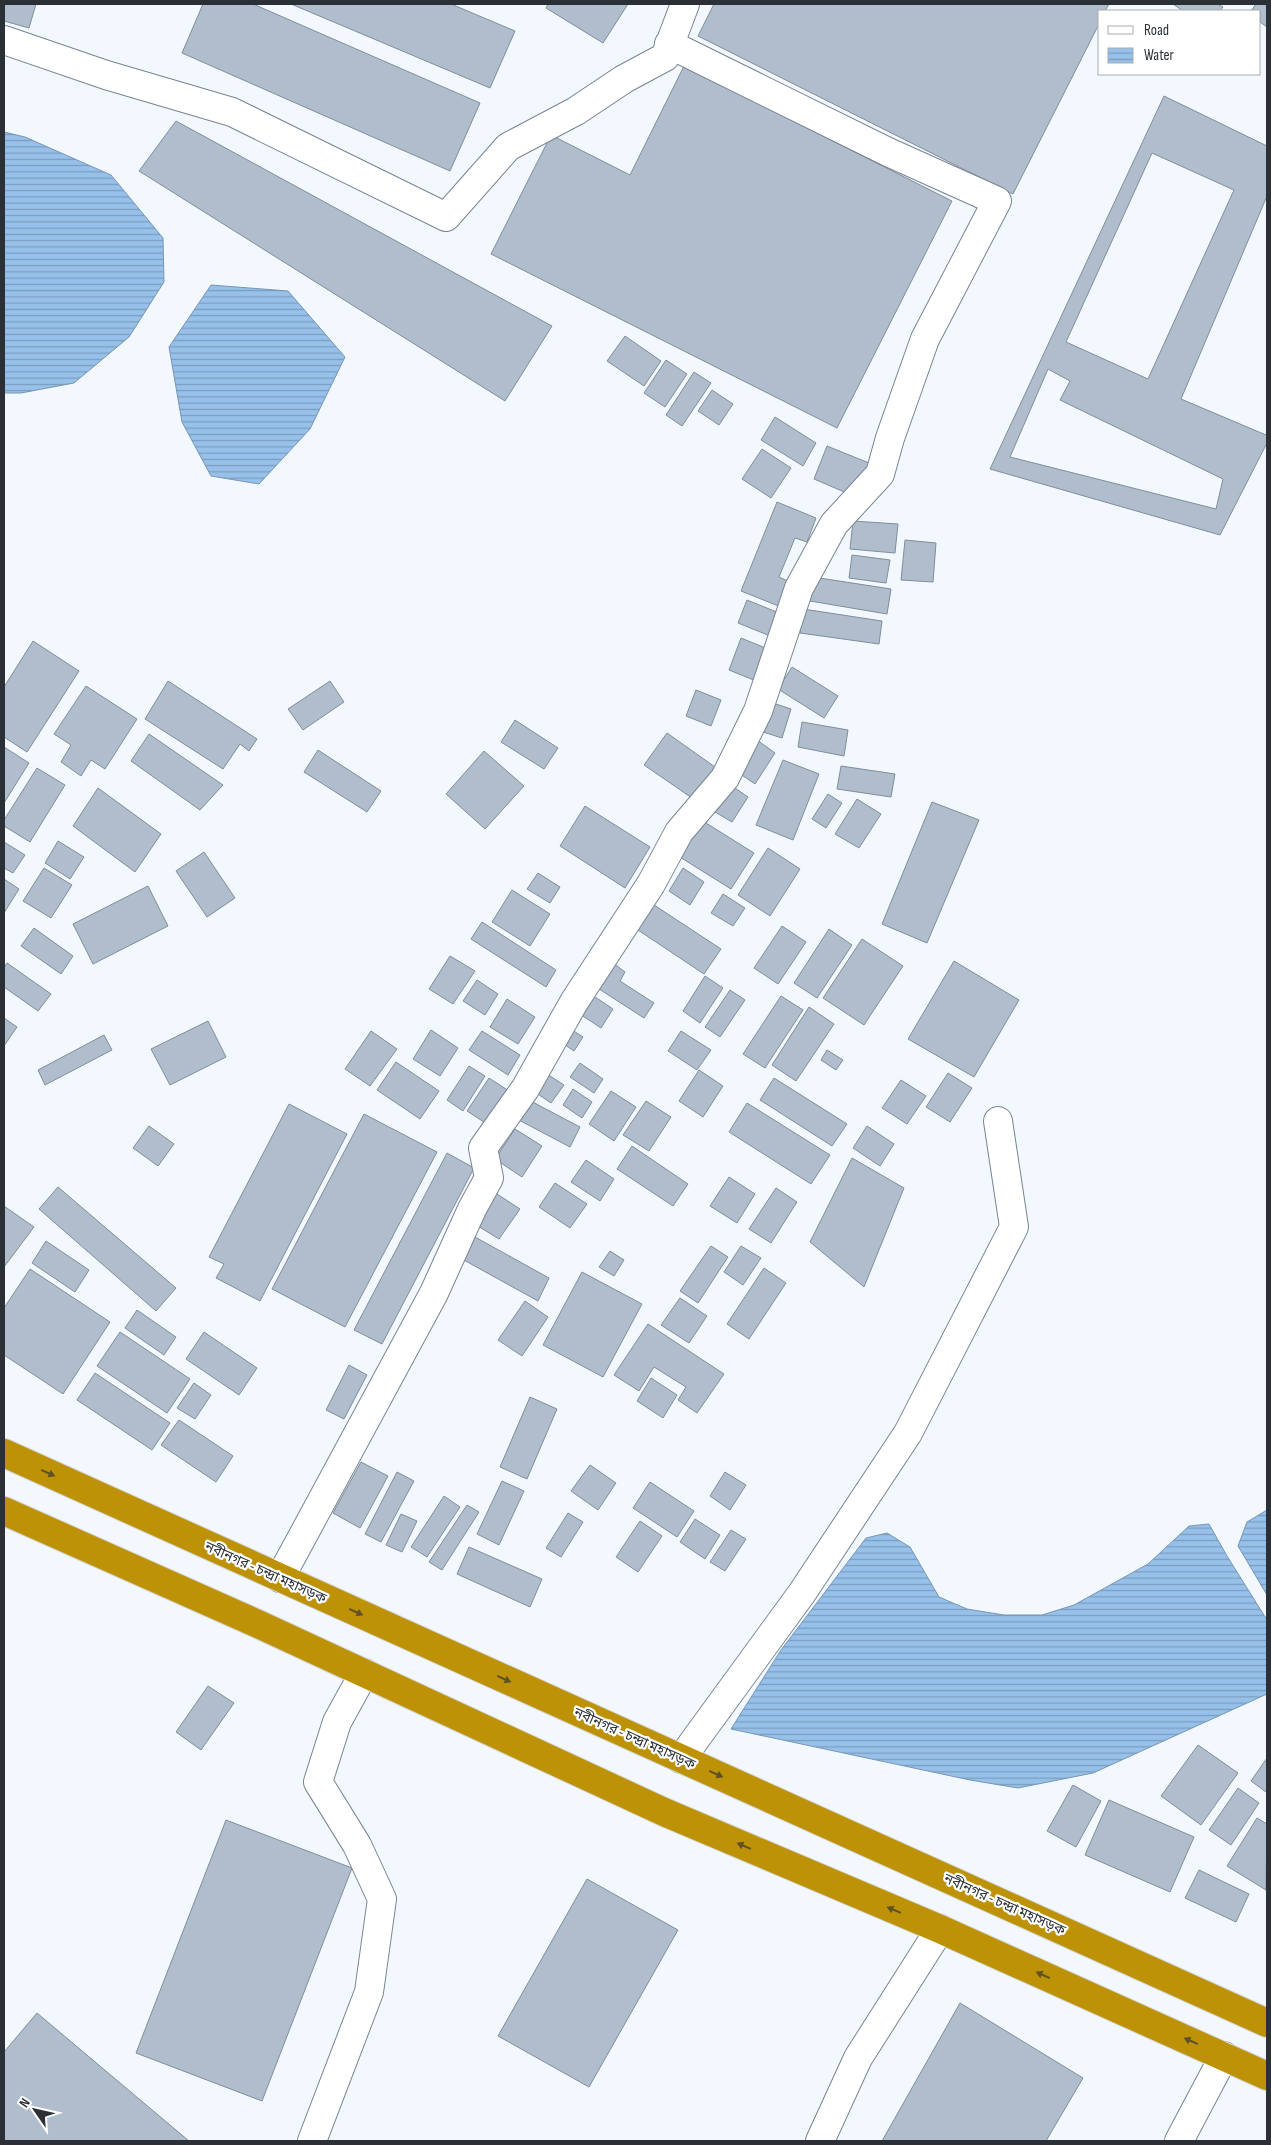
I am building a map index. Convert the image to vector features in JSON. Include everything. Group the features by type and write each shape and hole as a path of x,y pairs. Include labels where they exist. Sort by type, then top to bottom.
{"highway":[{"name":"নবীনগর - চন্দ্রা মহাসড়ক","path":"4,1453 1267,2023"},
{"path":"4,1511 364,1673 664,1812 940,1929 1267,2076"}],"street":[{"path":"4,40 106,75 232,112 446,218 508,147 576,111 624,79 665,57 685,4"},
{"path":"280,1578 434,1293 472,1209 489,1178 483,1148 525,1089 574,1002 651,884 679,832 725,778 758,711 799,588 834,524 880,474 890,438 925,339 997,201 888,152 669,44"},
{"path":"682,1759 802,1593 908,1433 1014,1227 998,1121"},
{"path":"312,2141 369,1992 382,1899 357,1845 318,1782 337,1722 364,1673"},
{"path":"820,2141 858,2058 940,1929"},
{"path":"1179,2141 1224,2056"}],"water":[{"path":"4,132 25,137 111,175 163,238 164,282 129,337 74,383 21,393 4,393"},
{"path":"211,285 288,291 345,357 310,429 259,484 211,476 182,422 169,347"},
{"path":"1267,1510 1267,1595 1238,1546 1247,1522"},
{"path":"1209,1524 1267,1620 1267,1694 1093,1773 1018,1788 970,1780 731,1729 781,1650 866,1538 887,1533 910,1547 939,1597 967,1609 1004,1615 1042,1615 1074,1605 1148,1564 1189,1526"}],"building":[{"path":"4,4 36,4 29,28 4,21"},
{"path":"203,4 253,4 480,103 450,171 182,53"},
{"path":"291,4 451,4 515,31 490,88"},
{"path":"548,4 628,4 603,43 546,8"},
{"path":"714,4 1109,4 1106,10 1098,10 1098,26 1013,194 698,36"},
{"path":"1173,4 1218,4 1223,7 1221,10 1182,10"},
{"path":"1256,4 1267,4 1267,27 1261,23 1261,10 1252,10"},
{"path":"684,66 952,201 837,428 491,254 551,135 630,175"},
{"path":"1164,96 1267,146 1267,196 1181,399 1266,435 1267,432 1267,443 1220,535 990,469","holes":["1152,153 1234,190 1148,379 1066,342","1048,369 1070,381 1060,400 1223,479 1216,509 1010,457"]},
{"path":"176,121 552,326 505,401 139,171"},
{"path":"625,336 661,361 644,386 607,361"},
{"path":"666,360 687,374 665,407 644,393"},
{"path":"694,372 711,383 682,426 666,415"},
{"path":"712,390 733,404 719,425 698,411"},
{"path":"775,417 816,443 803,466 761,440"},
{"path":"827,446 869,463 856,497 814,479"},
{"path":"762,449 791,468 771,498 742,479"},
{"path":"777,502 816,518 807,542 795,538 779,577 790,582 781,607 741,591"},
{"path":"853,521 898,524 895,553 850,549"},
{"path":"905,540 936,543 933,582 901,580"},
{"path":"852,555 890,560 886,583 849,578"},
{"path":"813,577 891,589 887,614 810,601"},
{"path":"747,600 784,615 775,638 738,623"},
{"path":"803,609 882,621 879,644 800,633"},
{"path":"741,638 768,649 756,681 729,670"},
{"path":"33,641 79,671 27,752 4,737 4,687"},
{"path":"792,667 838,696 824,718 778,689"},
{"path":"168,681 257,739 249,751 240,744 223,769 145,719"},
{"path":"330,681 344,702 303,730 288,709"},
{"path":"86,686 137,719 105,769 91,760 81,776 61,762 71,745 54,734"},
{"path":"696,690 721,700 711,726 686,716"},
{"path":"770,702 791,709 782,738 760,731"},
{"path":"515,720 558,748 544,769 501,742"},
{"path":"802,722 848,730 844,756 798,747"},
{"path":"667,733 715,767 692,798 644,765"},
{"path":"149,734 223,785 200,810 131,761"},
{"path":"757,740 775,753 755,784 736,771"},
{"path":"4,747 29,763 4,803"},
{"path":"318,750 381,791 367,812 304,772"},
{"path":"484,751 524,786 485,829 446,794"},
{"path":"783,760 819,774 793,840 756,825"},
{"path":"841,766 895,774 891,797 837,789"},
{"path":"37,768 65,785 30,842 4,826 4,820"},
{"path":"732,786 748,797 732,822 715,812"},
{"path":"98,788 161,834 135,872 73,826"},
{"path":"828,794 842,803 826,828 812,819"},
{"path":"857,799 881,814 859,848 835,834"},
{"path":"932,802 979,820 927,943 882,924"},
{"path":"585,806 650,847 625,888 560,846"},
{"path":"698,818 754,853 731,889 675,854"},
{"path":"58,841 84,857 70,879 45,863"},
{"path":"4,842 25,855 13,873 4,868"},
{"path":"768,848 800,869 770,916 738,895"},
{"path":"204,852 235,898 207,917 176,871"},
{"path":"44,868 72,885 51,918 23,901"},
{"path":"683,868 704,882 690,905 669,891"},
{"path":"538,873 560,887 550,903 527,889"},
{"path":"4,879 19,889 4,913"},
{"path":"148,886 168,926 93,964 73,924"},
{"path":"512,890 550,914 530,946 492,922"},
{"path":"723,894 745,908 733,926 711,913"},
{"path":"645,899 721,949 704,974 629,924"},
{"path":"482,922 556,970 546,987 471,939"},
{"path":"782,926 806,942 778,984 754,968"},
{"path":"34,928 73,956 61,974 21,946"},
{"path":"829,929 852,945 817,998 794,983"},
{"path":"862,939 903,966 864,1025 823,998"},
{"path":"450,956 475,971 453,1004 429,989"},
{"path":"954,961 1019,1000 974,1077 908,1039"},
{"path":"7,963 51,994 38,1011 4,987 4,968"},
{"path":"613,963 625,972 620,981 654,1003 644,1018 596,987"},
{"path":"705,976 723,988 700,1023 683,1011"},
{"path":"477,980 498,994 485,1015 463,1001"},
{"path":"730,990 745,1000 720,1037 705,1027"},
{"path":"589,993 613,1009 601,1028 577,1012"},
{"path":"781,996 803,1010 765,1068 743,1054"},
{"path":"507,999 535,1017 518,1044 490,1027"},
{"path":"809,1007 834,1024 796,1081 772,1065"},
{"path":"4,1018 17,1027 4,1046"},
{"path":"208,1021 226,1057 170,1085 151,1049"},
{"path":"566,1026 583,1037 574,1051 558,1040"},
{"path":"431,1030 458,1048 440,1076 413,1059"},
{"path":"371,1031 397,1049 370,1086 345,1069"},
{"path":"482,1031 520,1055 508,1075 469,1050"},
{"path":"681,1031 711,1050 697,1070 668,1051"},
{"path":"104,1035 112,1050 45,1085 38,1070"},
{"path":"827,1050 843,1060 836,1070 821,1060"},
{"path":"396,1062 439,1091 420,1119 377,1090"},
{"path":"580,1063 603,1079 594,1093 570,1077"},
{"path":"469,1066 485,1076 463,1111 447,1100"},
{"path":"699,1070 723,1086 703,1117 679,1101"},
{"path":"544,1072 564,1085 551,1103 532,1090"},
{"path":"948,1073 972,1088 950,1122 926,1107"},
{"path":"489,1078 509,1091 487,1124 467,1111"},
{"path":"774,1078 847,1124 832,1146 760,1100"},
{"path":"901,1080 926,1096 907,1124 882,1108"},
{"path":"573,1089 592,1102 582,1118 563,1105"},
{"path":"611,1091 636,1107 614,1141 589,1124"},
{"path":"525,1098 580,1127 570,1147 515,1118"},
{"path":"646,1101 671,1117 649,1151 623,1135"},
{"path":"747,1103 830,1155 811,1184 729,1132"},
{"path":"289,1104 347,1134 260,1301 216,1278 224,1264 209,1257"},
{"path":"364,1114 437,1152 345,1327 272,1289"},
{"path":"149,1126 174,1144 158,1166 133,1148"},
{"path":"867,1126 894,1144 880,1166 853,1148"},
{"path":"515,1129 542,1146 522,1177 495,1159"},
{"path":"632,1146 688,1184 673,1206 617,1169"},
{"path":"447,1153 474,1168 382,1344 354,1330"},
{"path":"852,1158 904,1188 864,1287 810,1242"},
{"path":"586,1160 614,1179 600,1201 571,1182"},
{"path":"729,1177 755,1194 737,1223 710,1206"},
{"path":"555,1183 587,1204 570,1228 539,1207"},
{"path":"58,1187 176,1288 156,1311 39,1209"},
{"path":"776,1188 797,1202 771,1243 749,1229"},
{"path":"494,1192 520,1209 499,1239 473,1223"},
{"path":"4,1206 34,1227 4,1267"},
{"path":"475,1237 549,1278 538,1301 462,1259"},
{"path":"46,1241 89,1270 75,1292 32,1263"},
{"path":"711,1246 728,1257 698,1303 680,1291"},
{"path":"741,1246 761,1258 743,1285 724,1272"},
{"path":"610,1251 624,1260 614,1276 599,1267"},
{"path":"764,1268 786,1283 749,1339 727,1324"},
{"path":"30,1269 110,1322 63,1394 4,1355 4,1308"},
{"path":"582,1272 642,1304 603,1377 543,1345"},
{"path":"680,1298 707,1316 689,1343 661,1325"},
{"path":"525,1301 548,1317 522,1356 498,1340"},
{"path":"137,1310 176,1337 164,1355 125,1328"},
{"path":"648,1324 724,1374 697,1413 678,1400 686,1387 654,1367 639,1391 614,1375"},
{"path":"120,1332 190,1379 167,1413 97,1366"},
{"path":"204,1332 257,1368 239,1395 186,1359"},
{"path":"349,1365 367,1375 344,1419 326,1410"},
{"path":"95,1373 170,1423 152,1450 77,1400"},
{"path":"651,1378 677,1395 663,1418 637,1401"},
{"path":"194,1383 211,1395 195,1419 177,1408"},
{"path":"530,1397 557,1409 527,1479 500,1467"},
{"path":"179,1420 233,1456 216,1482 161,1445"},
{"path":"361,1462 388,1476 360,1528 333,1513"},
{"path":"590,1465 616,1483 598,1510 571,1491"},
{"path":"397,1472 414,1481 381,1542 365,1534"},
{"path":"725,1472 746,1485 730,1510 710,1496"},
{"path":"502,1481 524,1491 499,1545 477,1534"},
{"path":"650,1482 694,1511 677,1537 633,1508"},
{"path":"444,1496 460,1507 427,1557 411,1547"},
{"path":"467,1505 479,1512 442,1570 429,1562"},
{"path":"568,1513 583,1522 561,1557 546,1548"},
{"path":"401,1514 417,1521 402,1552 386,1545"},
{"path":"695,1519 720,1535 705,1559 680,1542"},
{"path":"640,1521 662,1536 638,1572 616,1557"},
{"path":"731,1530 746,1539 725,1571 710,1562"},
{"path":"469,1547 542,1579 530,1607 457,1574"},
{"path":"208,1686 234,1703 201,1750 176,1732"},
{"path":"1198,1745 1238,1773 1201,1825 1161,1796"},
{"path":"1267,1758 1267,1790 1266,1792 1251,1781"},
{"path":"1073,1785 1101,1801 1076,1847 1047,1831"},
{"path":"1238,1788 1259,1803 1231,1845 1209,1830"},
{"path":"1109,1800 1194,1837 1170,1892 1085,1855"},
{"path":"1257,1818 1267,1824 1266,1890 1227,1866"},
{"path":"226,1820 352,1868 262,2101 136,2053"},
{"path":"1199,1870 1249,1894 1236,1922 1185,1898"},
{"path":"587,1879 678,1930 589,2087 498,2036"},
{"path":"960,2003 1083,2078 1046,2141 882,2141"},
{"path":"37,2013 189,2141 4,2141 4,2052"}]}
